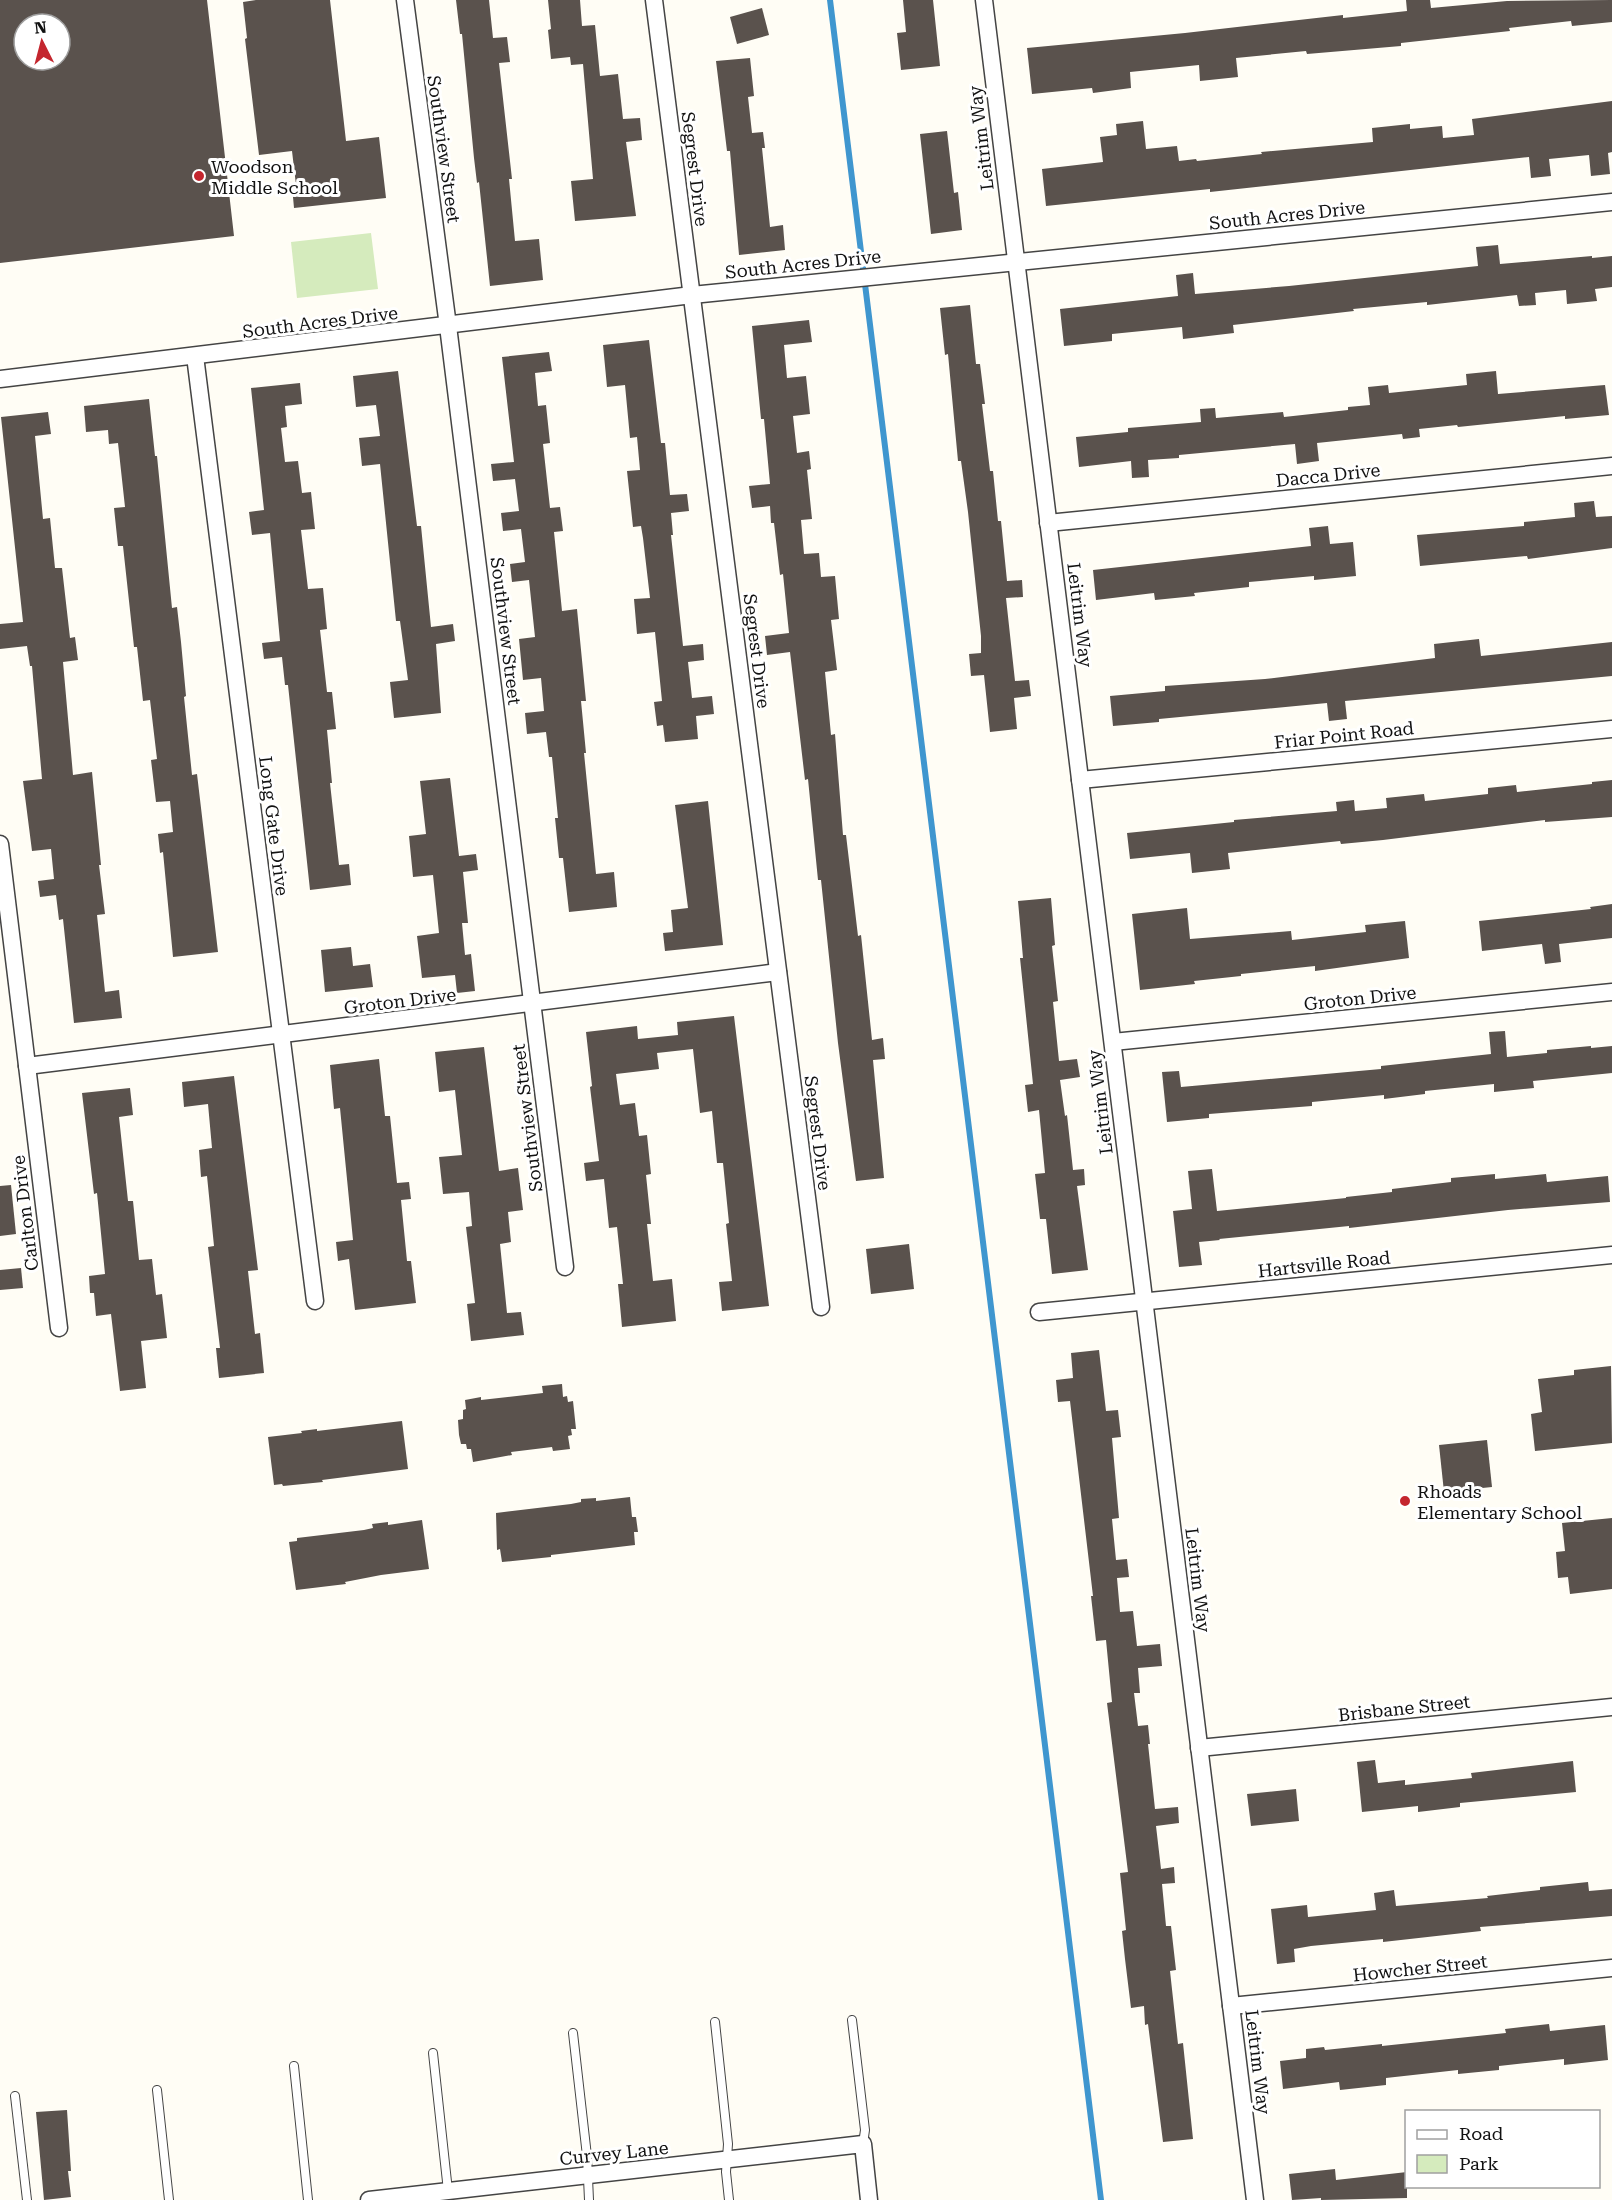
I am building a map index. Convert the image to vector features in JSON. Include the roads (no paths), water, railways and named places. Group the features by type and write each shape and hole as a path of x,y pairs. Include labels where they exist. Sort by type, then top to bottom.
{"street":[{"name":"Southview Street","path":"405,0 534,1004 565,1268"},
{"name":"Segrest Drive","path":"654,0 820,1307"},
{"name":"Leitrim Way","path":"988,0 1016,261 1255,2200"},
{"name":"South Acres Drive","path":"0,379 692,295 1612,202"},
{"name":"Long Gate Drive","path":"195,356 315,1300"},
{"name":"Dacca Drive","path":"1048,522 1612,466"},
{"name":"Friar Point Road","path":"1080,780 1612,729"},
{"name":"Carlton Drive","path":"0,844 59,1328"},
{"name":"Groton Drive","path":"27,1066 778,972"},
{"name":"Groton Drive","path":"1113,1042 1612,992"},
{"name":"Hartsville Road","path":"1039,1312 1612,1255"},
{"name":"Brisbane Street","path":"1199,1748 1612,1707"},
{"name":"Howcher Street","path":"1231,2006 1612,1968"},
{"name":"Curvey Lane","path":"369,2200 863,2144"},
{"path":"863,2144 869,2200"}],"lane":[{"path":"852,2020 865,2130 863,2144"},
{"path":"715,2022 728,2144 729,2200"},
{"path":"573,2033 587,2156 589,2200"},
{"path":"433,2053 448,2191"},
{"path":"294,2066 308,2200"},
{"path":"157,2090 169,2200"},
{"path":"15,2096 27,2200"}],"waterway":[{"path":"830,0 1101,2200"}],"place":[{"name":"Woodson Middle School","path":"199,176"},
{"name":"Rhoads Elementary School","path":"1405,1501"}]}
